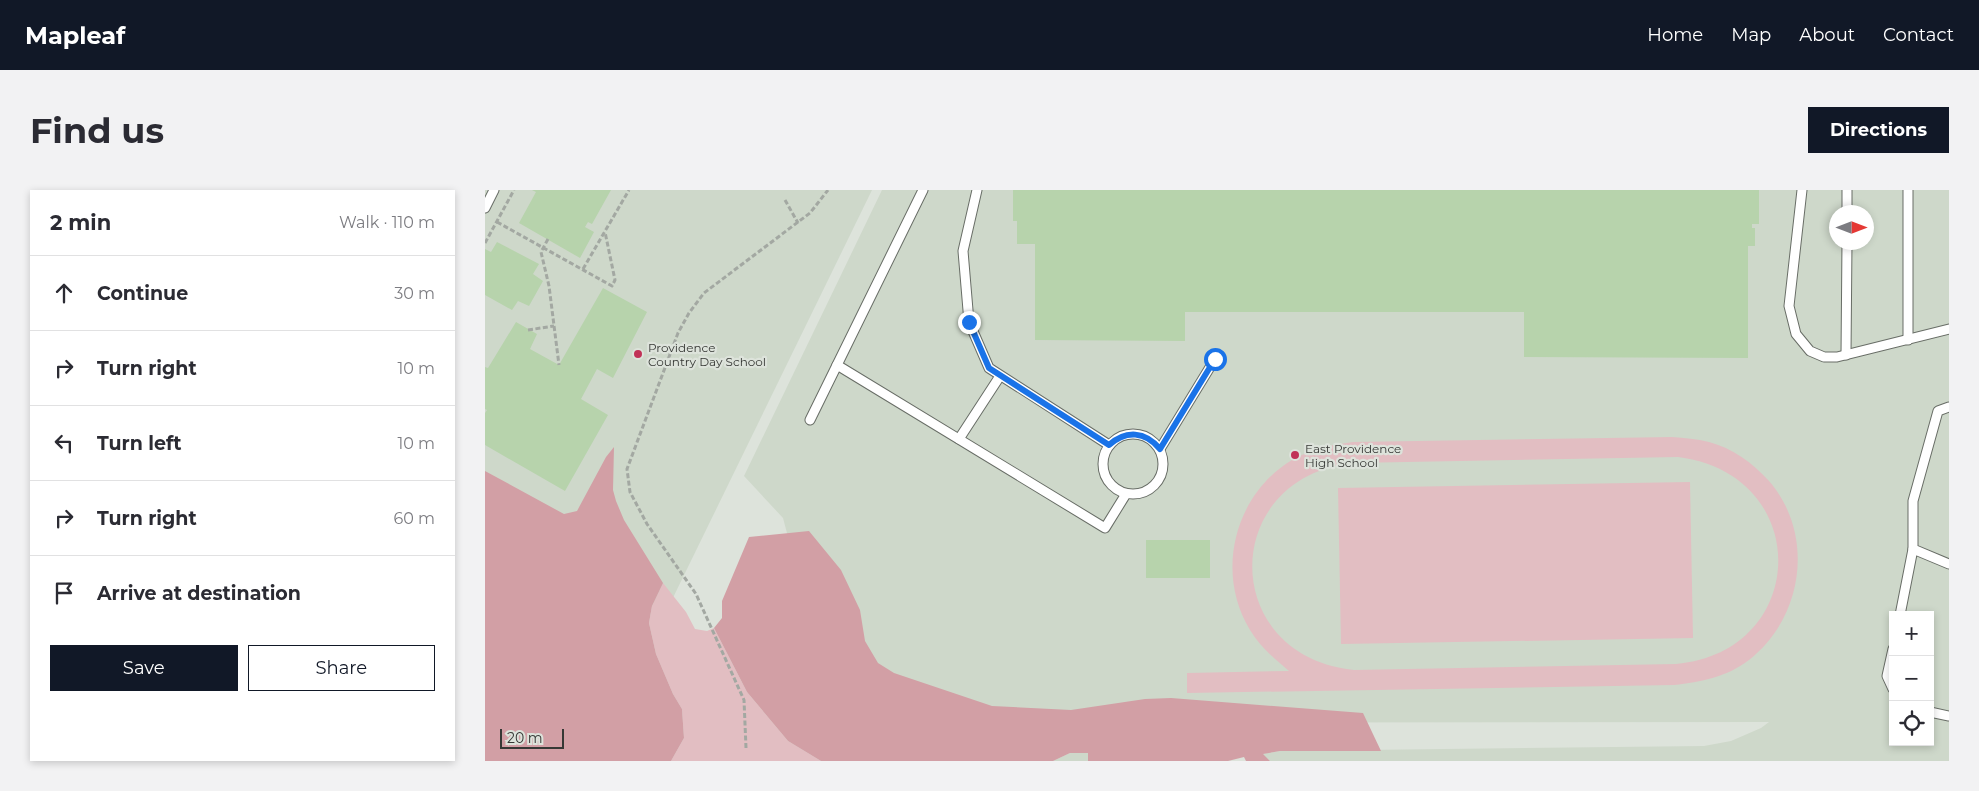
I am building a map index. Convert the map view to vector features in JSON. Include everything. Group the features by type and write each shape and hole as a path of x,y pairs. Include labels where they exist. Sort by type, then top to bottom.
{"lane":[{"path":"485,208 495,190"},
{"path":"810,420 923,190"},
{"path":"977,190 963,251 969,322 989,368 1109,445"},
{"path":"1802,190 1789,306 1796,334 1810,352 1824,357 1846,355 1949,329"},
{"path":"1847,190 1847,205"},
{"path":"1908,190 1908,340"},
{"path":"1846,355 1847,250"},
{"path":"1160,449 1215,359"},
{"path":"837,364 1105,528 1126,494"},
{"path":"959,439 1001,376"},
{"path":"1901,611 1913,550 1913,501 1938,411 1949,407"},
{"path":"1126,434 1145,436 1154,441 1160,449 1163,469 1160,478 1146,492 1136,495 1126,494 1113,486 1105,474 1103,464 1109,445 1126,434"},
{"path":"1913,550 1949,564"},
{"path":"1889,667 1887,676 1889,680"},
{"path":"1934,713 1949,716"}],"path":[{"path":"583,269 629,190"},
{"path":"746,748 744,700 696,594 647,524 630,492 627,469 678,333 689,313 704,293 798,223 828,190"},
{"path":"785,200 798,223"},
{"path":"497,222 612,286 615,280 605,232"},
{"path":"548,239 541,252 549,286 559,364"},
{"path":"528,330 554,326"}],"shaded area":[{"name":"Providence Country Day School","path":"485,190 872,190 666,612 485,518"},
{"name":"East Providence High School","path":"882,190 1949,190 1949,761 1270,761 1262,754 1280,751 1704,746 1731,741 1761,728 1769,722 860,723 797,571 783,518 744,476"},
{"path":"1672,437 1700,440 1718,445 1734,452 1756,468 1769,481 1784,502 1793,525 1797,550 1797,574 1792,598 1782,621 1768,642 1749,660 1723,675 1694,682 1674,685 1187,693 1187,673 1289,671 1258,642 1239,608 1234,584 1233,560 1236,537 1244,514 1256,493 1272,475 1292,460 1306,453 1329,446 1353,442","holes":["1678,457 1722,470 1754,495 1772,527 1778,562 1771,598 1752,629 1720,652 1676,664 1354,670 1309,658 1278,634 1259,602 1252,566 1259,531 1277,499 1309,475 1353,463"]},
{"path":"614,447 613,490 616,501 624,520 663,583 652,606 649,623 656,654 673,694 682,709 684,738 671,761 485,761 485,471 564,514 577,511 606,457"},
{"path":"1690,482 1693,638 1341,644 1338,488"},
{"path":"809,531 841,570 860,610 865,641 878,663 894,673 992,706 1071,710 1145,699 1171,698 1363,713 1381,751 1280,751 1263,754 1270,761 1246,761 1244,757 1228,761 1088,761 1088,753 1070,753 1053,761 821,761 788,741 747,692 714,628 722,618 722,601 749,537"},
{"path":"663,583 686,612 695,629 707,631 714,628 747,692 788,741 821,761 671,761 684,738 682,709 673,694 656,654 649,623 652,606"},
{"path":"1070,753 1088,753 1088,761 1053,761"}],"building":[{"path":"532,190 611,190 592,224 588,222 585,227 594,232 580,258 519,223 536,192"},
{"path":"1013,190 1759,190 1759,224 1752,224 1752,228 1755,228 1755,246 1748,246 1748,358 1524,357 1524,312 1185,312 1185,341 1035,340 1035,244 1017,244 1017,221 1013,221"},
{"path":"497,242 539,264 533,274 543,281 529,306 518,301 512,310 485,295 485,249 491,252"},
{"path":"603,288 647,312 613,378 597,369 581,399 608,415 565,491 485,445 485,413 487,410 485,409 485,367 488,368 516,322 537,334 530,349 559,365"},
{"path":"1146,540 1210,540 1210,578 1146,578"}],"place":[{"name":"Providence Country Day School","path":"638,354"},
{"name":"East Providence High School","path":"1295,455"}],"route":[{"path":"969,322 989,368 1109,445 1126,434 1136,434 1154,441 1160,449 1215,359"}]}
